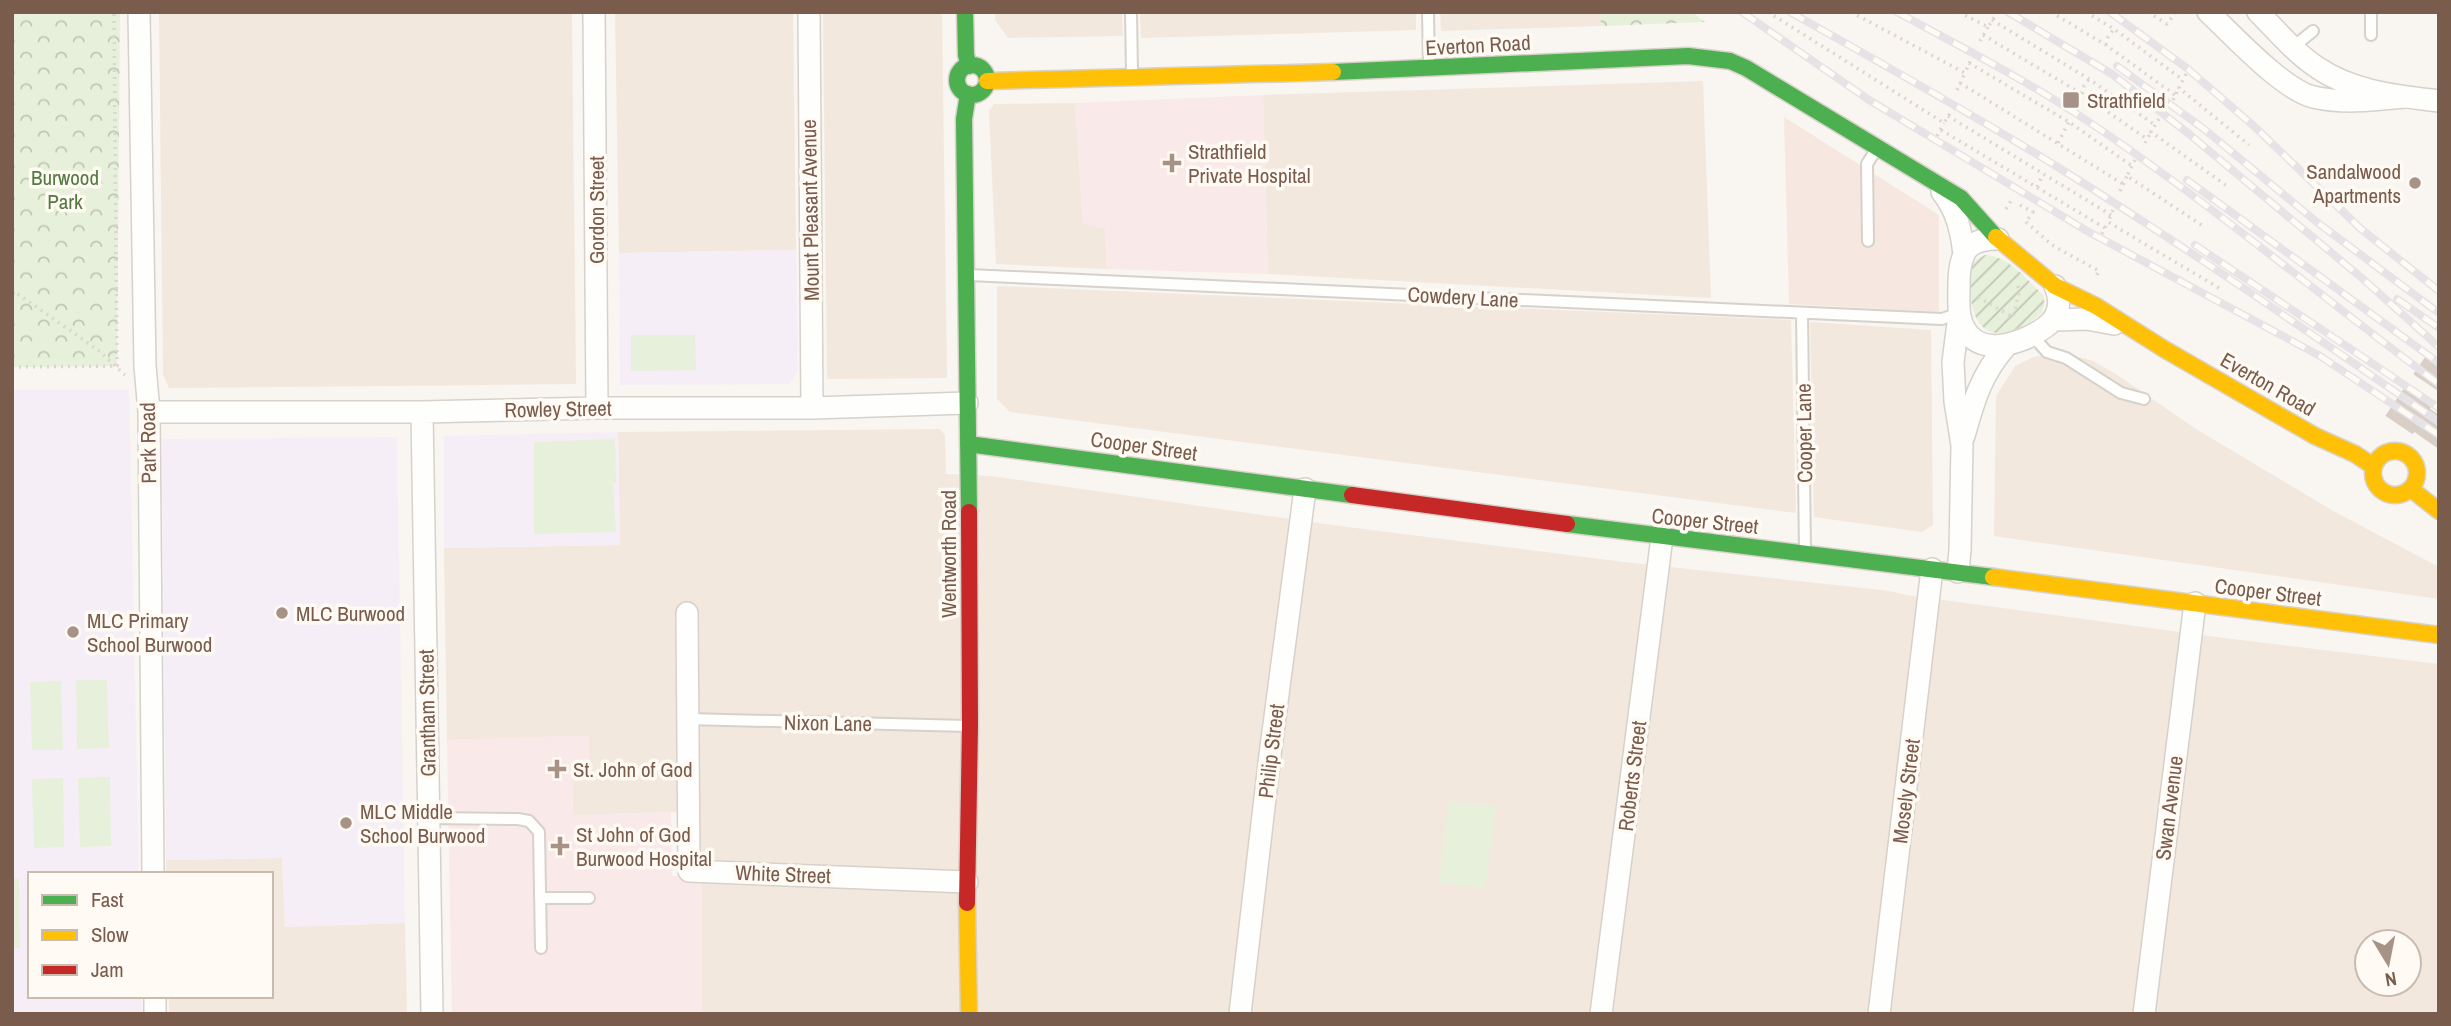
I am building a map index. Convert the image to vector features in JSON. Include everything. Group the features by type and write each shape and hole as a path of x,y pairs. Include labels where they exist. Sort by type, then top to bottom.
{"street":[{"name":"Park Road","path":"139,12 145,366 149,412 153,872"},
{"name":"Gordon Street","path":"594,12 597,408"},
{"name":"Mount Pleasant Avenue","path":"809,12 812,408"},
{"path":"965,12 966,55 969,66"},
{"path":"2208,12 2280,80 2311,97 2347,101 2405,97"},
{"path":"2258,12 2293,47 2333,77 2368,89 2439,101"},
{"name":"Everton Road","path":"987,81 1429,69 1710,57 1746,68 1961,198 1998,240"},
{"path":"969,66 982,69 987,81 981,92 968,94 960,89 957,80 961,71 969,66"},
{"name":"Wentworth Road","path":"968,94 964,119 970,726 967,881 969,1014"},
{"path":"1936,184 1955,210 1964,254 1960,270 1959,314 1953,362 1955,401 1962,445 1958,572"},
{"path":"1964,254 1975,243 1983,240 1998,240 2008,245 2055,286 2059,300 2054,320"},
{"name":"Everton Road","path":"2055,286 2109,313 2142,336 2315,436 2373,466"},
{"path":"1959,314 1966,331 1980,342 1992,346 2006,346 2035,333 2054,320 2071,318 2102,321 2142,336"},
{"path":"1962,445 1980,382 2006,346"},
{"name":"Rowley Street","path":"149,412 812,408 967,403"},
{"name":"Grantham Street","path":"422,412 432,1014"},
{"name":"Cooper Street","path":"968,444 1662,537 1805,552 2439,635"},
{"path":"2393,444 2399,451 2415,453 2417,477 2411,489 2398,495 2383,492 2373,481 2373,466 2393,444"},
{"name":"Philip Street","path":"1240,1014 1270,755 1306,489"},
{"path":"2411,489 2439,511"},
{"name":"Roberts Street","path":"1601,1014 1662,537"},
{"name":"Mosely Street","path":"1880,1014 1932,569"},
{"name":"Swan Avenue","path":"2144,1014 2195,603"},
{"name":"White Street","path":"687,613 689,870 967,881"}],"lane":[{"path":"1130,12 1132,76"},
{"path":"1428,12 1429,69"},
{"path":"2371,12 2371,34"},
{"path":"2293,47 2313,31"},
{"path":"1868,241 1867,164 1877,148"},
{"name":"Cowdery Lane","path":"966,275 1942,319 1959,314"},
{"name":"Cooper Lane","path":"1802,313 1805,552"},
{"path":"2035,333 2047,352 2066,358 2121,393 2144,399"},
{"name":"Nixon Lane","path":"687,719 970,726"},
{"path":"429,818 529,821 539,832 541,948"},
{"path":"540,898 589,898"}],"path":[{"path":"114,12 117,366"},
{"path":"1769,12 1944,123"},
{"path":"1851,12 1965,73"},
{"path":"1959,12 1989,27"},
{"path":"2050,12 2106,45 2174,97 2186,75"},
{"path":"2086,12 2114,29 2183,80"},
{"path":"2148,12 2167,24 2176,12"},
{"path":"1980,41 1996,15"},
{"path":"1992,20 2089,79 2155,125"},
{"path":"2106,45 2106,36 2114,29"},
{"path":"1983,35 2082,94 2146,141 2159,119"},
{"path":"1957,90 1972,57"},
{"path":"1969,63 2069,122 2132,166"},
{"path":"2082,94 2081,85 2089,79"},
{"path":"1961,83 2123,184"},
{"path":"2179,88 2249,145"},
{"path":"1937,136 1952,110"},
{"path":"1948,116 2112,213 2102,234"},
{"path":"2058,143 2058,133 2069,122"},
{"path":"1941,130 2105,228"},
{"path":"2151,132 2227,186"},
{"path":"2120,191 2135,159"},
{"path":"2037,187 2043,174"},
{"path":"2033,176 2039,179"},
{"path":"2127,176 2203,226"},
{"path":"2006,209 2011,199"},
{"path":"2020,205 2033,212 2025,223 2052,245 2099,271 2097,274"},
{"path":"2108,222 2220,288"},
{"path":"1975,295 2013,317 2019,293 2016,281"},
{"path":"12,290 98,350 130,381"},
{"path":"12,367 117,366"},
{"path":"12,588 19,589"}],"shaded area":[{"path":"159,12 572,12 576,384 169,388 163,374"},
{"path":"615,12 793,12 796,250 619,253"},
{"path":"823,12 942,12 947,378 827,379"},
{"path":"995,12 1122,12 1123,36 1008,38 995,20"},
{"path":"1140,12 1416,12 1416,30 1141,38"},
{"path":"1440,12 1600,12 1601,26 1441,31"},
{"path":"1703,81 1711,298 1268,274 1263,95"},
{"name":"Strathfield Private Hospital","path":"1263,95 1268,274 1106,269 1105,229 1083,224 1075,103"},
{"path":"1075,103 1083,223 1106,228 1106,269 996,264 989,111 994,104"},
{"path":"1784,117 1939,215 1939,312 1789,304"},
{"path":"796,250 798,372 789,384 620,385 619,253"},
{"path":"997,286 1791,320 1796,513 1010,412 997,399"},
{"path":"1810,322 1931,330 1933,525 1922,532 1814,517"},
{"path":"2061,352 2093,361 2116,374 2196,429 2335,512 2439,567 2439,599 1994,536 1996,396 2015,366 2033,357"},
{"name":"MLC Primary School Burwood","path":"12,390 129,390 139,872 28,872 28,998 141,998 142,1014 12,1014"},
{"path":"940,429 945,435 946,474 991,476 1332,525 1624,562 1890,591 2224,638 2439,664 2439,1014 702,1014 702,885 696,814 671,812 573,815 572,781 589,780 589,736 447,740 444,548 620,545 618,432"},
{"path":"618,432 620,545 444,548 444,436"},
{"name":"MLC Burwood","path":"397,437 405,923 285,927 282,858 166,860 162,439"},
{"name":"St John of God Burwood Hospital","path":"589,736 589,780 572,781 573,815 671,812 672,876 695,876 702,885 702,1014 452,1014 447,740"},
{"path":"282,858 285,927 405,923 407,1014 169,1014 169,998 273,998 273,872 166,872 166,860"}],"green space":[{"name":"Burwood Park","path":"12,12 120,12 117,366 12,367"},
{"path":"1600,12 1692,12 1705,22 1601,26"},
{"path":"1985,255 2002,259 2043,295 2044,307 2038,316 2007,332 1988,331 1981,325 1972,306 1969,278 1972,265"},
{"path":"631,335 695,335 696,370 631,371"},
{"path":"615,439 616,483 613,483 616,532 534,534 534,442"},
{"path":"76,680 107,680 109,748 77,749"},
{"path":"61,681 63,750 32,750 30,682"},
{"path":"110,777 111,846 80,847 78,778"},
{"path":"63,778 64,847 34,848 32,779"},
{"path":"1449,801 1496,806 1485,888 1439,882"},
{"path":"12,879 19,879 20,948 12,948"}],"tunnel":[{"path":"2399,425 2439,366"},
{"path":"2423,438 2439,415"}],"railway":[{"path":"1742,12 1869,100 2087,231 2320,356 2439,435"},
{"path":"1790,12 2056,166 2249,292 2439,422"},
{"path":"1897,12 1993,64 2086,120 2220,216 2439,384"},
{"path":"2008,12 2112,74 2189,134 2363,279 2439,347"},
{"path":"2110,12 2188,69 2256,128 2361,229 2439,291"},
{"path":"2117,66 2204,129 2318,223 2439,313"},
{"path":"2187,180 2439,363"},
{"path":"2195,245 2439,408"},
{"path":"2397,299 2439,328"}],"traffic: fast":[{"path":"965,12 966,55 969,66"},
{"path":"1333,72 1688,56 1730,61 1746,68 1961,198 1996,237"},
{"path":"972,65 983,69 987,80 983,91 972,95 961,91 957,80 961,69 972,65"},
{"path":"968,94 964,119 969,512"},
{"path":"968,444 1352,495"},
{"path":"1567,524 1993,577"}],"traffic: slow":[{"path":"987,81 1333,72"},
{"path":"1996,237 2055,286 2096,306 2164,349 2315,436 2355,454 2373,466"},
{"path":"2395,451 2404,452 2411,457 2416,464 2417,473 2416,482 2411,489 2404,494 2395,495 2386,494 2379,489 2374,482 2373,473 2374,464 2379,457 2386,452 2395,451"},
{"path":"2411,489 2439,511"},
{"path":"1993,577 2439,635"},
{"path":"967,903 969,1014"}],"traffic: jam":[{"path":"1352,495 1567,524"},
{"path":"967,903 969,512"}],"place":[{"name":"Strathfield","path":"2071,100"},
{"name":"Strathfield Private Hospital","path":"1172,163"},
{"name":"Sandalwood Apartments","path":"2415,183"},
{"name":"MLC Burwood","path":"282,613"},
{"name":"MLC Primary School Burwood","path":"73,632"},
{"name":"St. John of God","path":"557,769"},
{"name":"MLC Middle School Burwood","path":"346,823"},
{"name":"St John of God Burwood Hospital","path":"560,846"}]}
